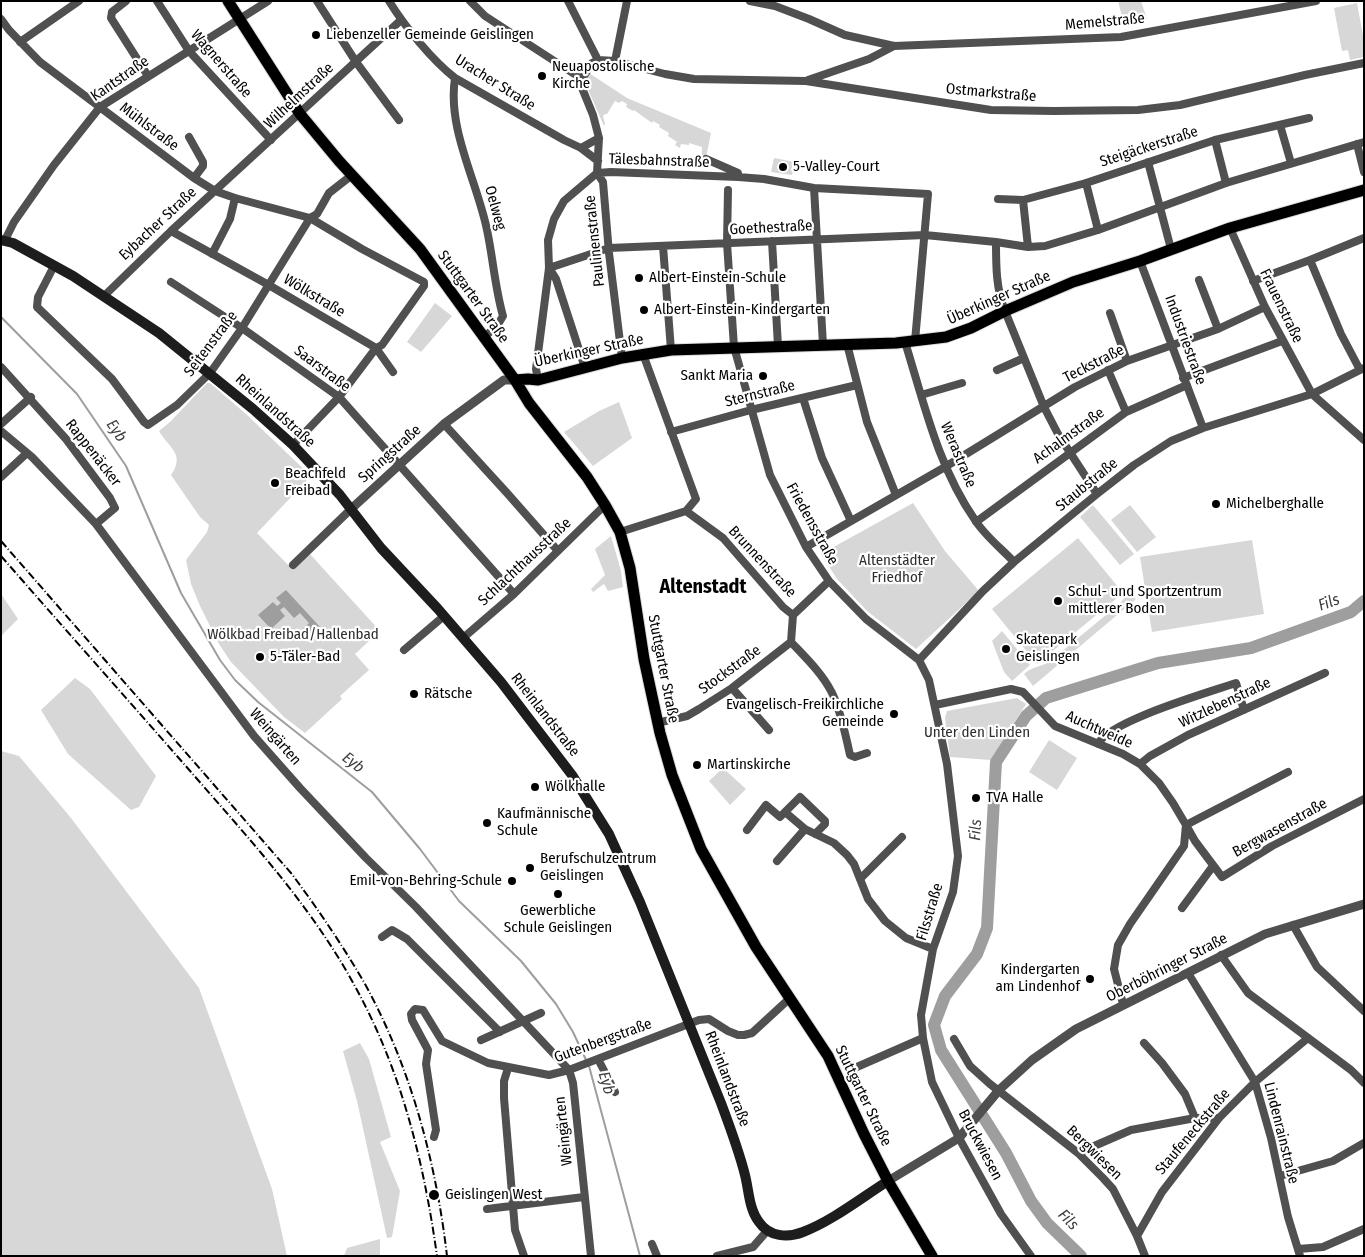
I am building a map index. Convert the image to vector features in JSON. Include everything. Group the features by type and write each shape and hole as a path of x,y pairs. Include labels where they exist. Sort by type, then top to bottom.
{"main road":[{"name":"Stuttgarter Straße","path":"228,1 300,114 352,175 420,249 515,380 531,406 587,477 606,505 620,532 630,568 644,660 657,723 672,775 701,849 746,931 828,1056 888,1181 932,1256"},
{"name":"Überkinger Straße","path":"515,380 538,380 622,358 671,350 847,344 946,337 1073,282 1140,261 1230,228 1364,190"},
{"path":"3,240 14,242 104,296"},
{"name":"Rheinlandstraße","path":"104,296 160,333 210,373 293,445 340,496 382,548 463,638 536,726 572,775 602,822 630,879 734,1136 745,1174 752,1210 759,1223 767,1231"},
{"path":"767,1231 782,1236 802,1232 828,1219 888,1181"}],"street":[{"path":"20,42 79,1"},
{"path":"126,1 112,12 111,18 148,76"},
{"name":"Wagnerstraße","path":"157,1 188,51 271,140"},
{"name":"Kantstraße","path":"3,240 31,197 100,107 268,1"},
{"path":"317,1 356,62 399,120"},
{"name":"Uracher Straße","path":"389,1 401,20 446,71 455,78 580,148 598,161"},
{"path":"470,1 484,16 582,79 592,64 598,60 615,61 627,1"},
{"path":"568,1 598,60"},
{"name":"Memelstraße","path":"750,1 775,6 845,35 894,46 1121,37 1316,1"},
{"name":"Mühlstraße","path":"1,18 20,42 40,62 194,178 215,191"},
{"name":"Wilhelmstraße","path":"215,191 401,20"},
{"name":"Memelstraße","path":"806,81 869,59 894,46"},
{"name":"Ostmarkstraße","path":"615,61 664,74 694,79 806,81 991,110 1054,111 1138,110 1180,105 1364,63"},
{"name":"Oelweg","path":"455,78 453,92 457,120 466,164 478,193 487,230 498,300 503,316 497,326 484,338"},
{"name":"Paulinenstraße","path":"582,79 582,88 593,115 599,138 597,173 603,182 622,358"},
{"name":"Steigäckerstraße","path":"998,199 1023,200 1086,183 1215,140 1309,118"},
{"path":"1280,125 1291,163"},
{"name":"Mühlstraße","path":"189,137 203,162 203,166 194,178"},
{"path":"580,148 599,138"},
{"path":"1215,140 1226,182"},
{"path":"1360,143 1364,172"},
{"name":"Goethestraße","path":"549,268 609,248 925,235 1028,247 1045,246 1098,230 1226,182 1360,143"},
{"name":"Uracher Straße","path":"580,148 599,153"},
{"name":"Tälesbahnstraße","path":"706,159 738,172 738,178"},
{"path":"1148,162 1171,249"},
{"name":"Tälesbahnstraße","path":"538,380 536,369 549,268 548,240 554,219 564,201 597,173 616,172 738,178 814,188 928,194"},
{"name":"Seitenstraße","path":"54,266 38,297 37,306 112,379 148,425 177,405 210,373 242,328 310,218 317,214 329,193 352,175"},
{"path":"1086,183 1098,230"},
{"path":"814,188 823,345"},
{"name":"Friedensstraße","path":"728,190 727,244 734,347 770,476 806,547 828,581 866,619 919,660 929,680 935,705"},
{"name":"Eybacher Straße","path":"104,296 215,191 310,218 362,249 424,282 424,286 382,345 376,348"},
{"name":"Werastraße","path":"928,194 925,235 910,341 921,395 945,467 960,496 976,522 1014,562"},
{"path":"212,254 230,219 235,198"},
{"path":"1023,200 1028,247"},
{"name":"Frauenstraße","path":"1230,228 1264,307 1312,394 1364,440"},
{"name":"Wölkstraße","path":"171,231 268,284 376,348 394,372"},
{"path":"1253,281 1364,238"},
{"path":"772,241 778,346"},
{"path":"996,242 996,274 1000,299 1044,407 1070,452 1098,494"},
{"path":"663,246 671,350"},
{"path":"1310,260 1341,334 1362,369"},
{"name":"Industriestraße","path":"1140,261 1203,428"},
{"path":"549,268 556,279 585,368"},
{"path":"1199,280 1218,329"},
{"name":"Saarstraße","path":"171,282 242,328 339,397 514,594"},
{"name":"Teckstraße","path":"806,547 945,467 1075,387 1127,361 1218,329 1264,307"},
{"path":"1110,313 1127,361"},
{"name":"Achalmstraße","path":"976,522 1126,412 1185,381 1282,341"},
{"path":"847,344 872,437 896,495"},
{"path":"293,445 339,397 376,348"},
{"path":"620,532 686,511 696,499 643,354"},
{"path":"997,370 1024,358"},
{"name":"Rappenäcker","path":"1,366 66,438 110,498 115,508 96,524"},
{"name":"Staubstraße","path":"919,660 983,591 1014,562 1134,465 1170,441 1203,428 1312,394 1362,369"},
{"path":"1108,370 1126,412"},
{"name":"Springstraße","path":"293,564 444,424 504,380 515,380"},
{"path":"921,395 962,383"},
{"name":"Sternstraße","path":"671,432 751,410 857,385"},
{"path":"1,424 30,397"},
{"path":"803,398 822,458 851,522"},
{"path":"444,424 558,551"},
{"name":"Weingärten","path":"1,430 27,453 96,524 254,736 300,788 416,907 523,1022 572,1069 591,1256"},
{"path":"1,477 27,453"},
{"name":"Schlachthausstraße","path":"463,638 514,594 606,505"},
{"name":"Brunnenstraße","path":"686,511 724,538 783,607 793,615 828,581"},
{"path":"793,615 791,642 818,671 832,692 850,756 855,757 867,753"},
{"path":"404,650 444,616"},
{"name":"Stockstraße","path":"657,723 687,716 732,688 791,642"},
{"name":"Witzlebenstraße","path":"1140,764 1150,756 1188,735 1325,673"},
{"path":"1098,744 1103,736 1161,708 1236,683 1244,710"},
{"path":"732,688 769,730"},
{"name":"Auchtweide","path":"935,705 1011,689 1023,692 1055,726 1123,754 1140,764 1159,783 1195,841 1214,866"},
{"name":"Filsstraße","path":"923,1038 921,1015 933,949 952,892 958,856 947,764 935,705"},
{"path":"1123,1004 1114,969 1118,945 1184,846 1186,825 1288,772"},
{"path":"747,830 766,806 780,817 800,797 825,821 825,824 815,834"},
{"name":"Bergwasenstraße","path":"1214,866 1222,877 1272,846 1364,799"},
{"path":"785,812 805,829 834,843 847,855 854,864 868,899 886,921 906,938 933,949"},
{"path":"777,861 805,829"},
{"path":"860,879 902,836"},
{"path":"1182,908 1214,866"},
{"name":"Oberböhringer Straße","path":"888,1181 959,1138 999,1090 1032,1060 1076,1029 1265,934 1364,904"},
{"path":"1293,924 1318,967 1364,1011"},
{"path":"382,937 392,930 407,939 500,1032"},
{"path":"1221,956 1248,993 1351,1070 1364,1083"},
{"name":"Lindenrainstraße","path":"1188,973 1255,1082 1280,1176 1288,1217 1299,1252"},
{"name":"Gutenbergstraße","path":"434,1137 436,1130 426,1064 428,1050 412,1020 411,1014 415,1009 423,1010 442,1042 488,1063 548,1075 572,1069 699,1020 709,1019 738,1035 752,1033 789,999"},
{"path":"482,1040 541,1013"},
{"path":"850,1070 923,1038"},
{"name":"Bruckwiesen","path":"923,1038 932,1082 959,1138 1001,1214 1031,1256"},
{"name":"Staufeneckstraße","path":"1137,1236 1162,1192 1219,1118 1255,1082 1308,1038"},
{"path":"954,1039 970,1066 999,1090"},
{"path":"1144,1043 1185,1094 1195,1118"},
{"path":"596,1060 615,1092"},
{"path":"508,1068 504,1081 504,1098 515,1230 524,1256"},
{"name":"Bergwiesen","path":"999,1090 1078,1152 1104,1178 1113,1189 1145,1256"},
{"path":"1078,1152 1131,1130 1195,1118 1219,1118"},
{"path":"1280,1176 1334,1161 1364,1143"},
{"path":"487,1209 584,1197"},
{"path":"1299,1252 1323,1247 1364,1229"},
{"path":"717,1256 753,1247 767,1231"},
{"path":"652,1244 657,1256"}],"green space":[{"path":"1118,1 1141,1 1147,19 1123,20"},
{"path":"1357,3 1364,41 1364,57 1350,60 1348,50 1342,51 1334,8"},
{"path":"589,73 627,98 711,133 704,167 701,163 702,147 689,143 689,145 681,144 680,148 675,145 677,142 668,136 669,133 659,127 660,125 653,121 652,123 634,110 626,107 627,104 622,101 619,103 615,101 607,114 603,116 604,126 586,85"},
{"name":"5-Valley-Court","path":"774,158 795,162 792,175 771,172"},
{"path":"435,303 452,316 421,352 407,342"},
{"name":"Wölkbad Freibad/Hallenbad","path":"207,383 210,383 246,414 311,476 257,533 292,569 309,553 380,631 355,654 369,670 340,696 342,699 305,733 284,717 231,662 219,644 191,584 186,560 207,532 209,525 200,517 171,475 177,462 176,456 159,431"},
{"path":"619,402 632,438 593,466 564,432 599,411"},
{"name":"Altenstädter Friedhof","path":"913,503 945,551 979,591 916,649 867,611 837,579 821,554"},
{"path":"1093,505 1134,554 1120,565 1080,517"},
{"path":"1130,505 1156,537 1137,552 1111,520"},
{"path":"611,536 621,571 623,587 608,591 604,584 593,592 591,589 605,575 595,549"},
{"name":"Schul- und Sportzentrum mittlerer Boden","path":"1078,538 1123,593 1037,664 992,609"},
{"path":"1252,540 1264,614 1152,632 1140,557"},
{"path":"1129,593 1136,599 1033,686 1024,674 1049,662 1118,605"},
{"path":"1,594 18,619 1,636"},
{"name":"Skatepark Geislingen","path":"1002,631 1030,665 1012,681 1004,672 992,641"},
{"path":"75,678 90,689 156,776 139,807 131,810 68,754 41,710"},
{"name":"Unter den Linden","path":"1017,698 1026,704 991,760 950,757 945,718 947,711"},
{"path":"1049,740 1077,758 1057,790 1029,772"},
{"path":"1,751 19,756 71,818 199,988 272,1189 287,1256 1,1256"},
{"path":"723,768 746,789 730,805 709,781"},
{"path":"360,1043 369,1059 391,1137 380,1142 400,1191 392,1237 387,1238 357,1101 343,1051"},
{"path":"380,1239 380,1256 344,1256 347,1248"}],"shaded area":[{"path":"286,590 321,628 311,637 303,629 309,623 300,613 294,618 284,607 280,610 285,616 271,629 258,615 273,602 277,606 281,603 276,598"}],"waterway":[{"name":"Eyb","path":"1,317 77,394 126,466 181,593 220,660 235,680 258,702 372,792 420,849 459,901 521,961 556,1004 573,1032 587,1062"},
{"name":"Fils","path":"1081,1256 1047,1223 1031,1201 1006,1153 941,1050 934,1025 945,996 977,954 987,928 996,762 1026,716 1046,698 1158,663 1251,648 1351,612 1364,601"},
{"name":"Eyb","path":"589,1066 640,1256"}],"railway":[{"path":"1,541 291,873 348,956 381,1016 408,1082 419,1116 436,1186 447,1256"},
{"path":"1,556 259,850 321,931 340,960 373,1021 399,1086 418,1153 437,1256"}],"place":[{"name":"Liebenzeller Gemeinde Geislingen","path":"316,35"},
{"name":"Neuapostolische Kirche","path":"542,76"},
{"name":"5-Valley-Court","path":"783,167"},
{"name":"Albert-Einstein-Schule","path":"639,278"},
{"name":"Albert-Einstein-Kindergarten","path":"644,310"},
{"name":"Sankt Maria","path":"763,376"},
{"name":"Beachfeld Freibad","path":"275,483"},
{"name":"Michelberghalle","path":"1216,504"},
{"name":"Schul- und Sportzentrum mittlerer Boden","path":"1058,601"},
{"name":"Skatepark Geislingen","path":"1006,649"},
{"name":"5-Täler-Bad","path":"260,657"},
{"name":"Rätsche","path":"414,694"},
{"name":"Evangelisch-Freikirchliche Gemeinde","path":"894,714"},
{"name":"Martinskirche","path":"697,765"},
{"name":"Wölkhalle","path":"535,787"},
{"name":"TVA Halle","path":"976,798"},
{"name":"Kaufmännische Schule","path":"487,823"},
{"name":"Berufschulzentrum Geislingen","path":"530,868"},
{"name":"Emil-von-Behring-Schule","path":"512,881"},
{"name":"Gewerbliche Schule Geislingen","path":"558,894"},
{"name":"Kindergarten am Lindenhof","path":"1090,979"},
{"name":"Geislingen West","path":"434,1195"}],"district":[{"name":"Altenstadt","path":"703,587"}]}
